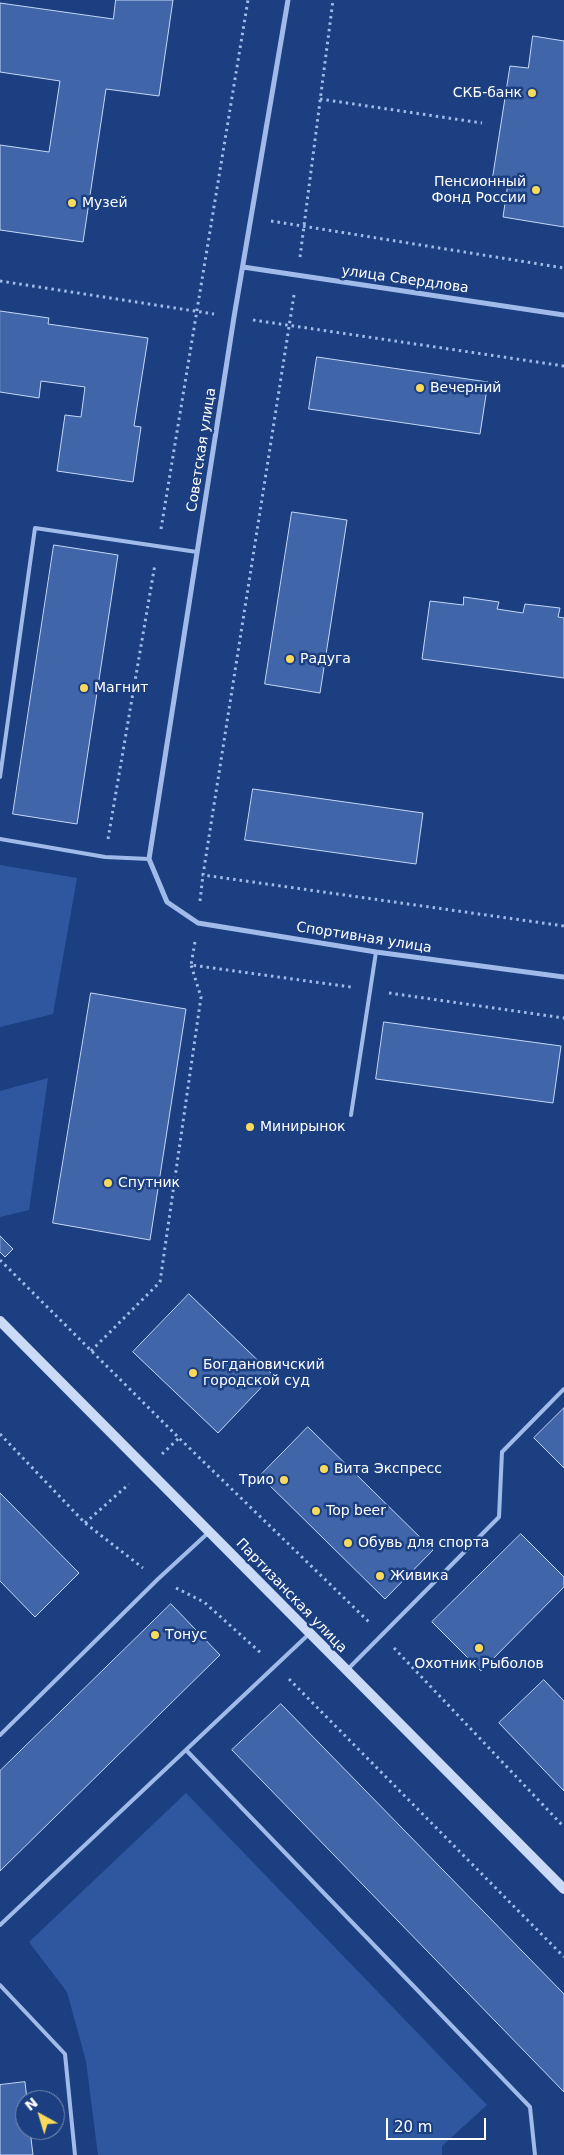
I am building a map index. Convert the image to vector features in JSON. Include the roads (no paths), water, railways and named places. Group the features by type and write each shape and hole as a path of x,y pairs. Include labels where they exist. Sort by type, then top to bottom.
{"street":[{"name":"Советская улица","path":"149,859 250,218 288,0"},
{"name":"улица Свердлова","path":"243,267 564,315"},
{"name":"Спортивная улица","path":"149,859 167,902 198,923 376,952 564,977"},
{"name":"Партизанская улица","path":"0,1321 346,1672 564,1889"}],"lane":[{"path":"0,777 35,528 197,552"},
{"path":"0,839 105,857 149,859"},
{"path":"351,1115 376,952"},
{"path":"346,1672 499,1517 502,1452 564,1389"},
{"path":"0,1735 158,1579 210,1532"},
{"path":"0,1926 309,1634"},
{"path":"186,1750 530,2107 535,2155"},
{"path":"0,1985 65,2054 75,2155"}],"place":[{"name":"СКБ-банк","path":"532,93"},
{"name":"Пенсионный Фонд России","path":"536,190"},
{"name":"Музей","path":"72,203"},
{"name":"Вечерний","path":"420,388"},
{"name":"Радуга","path":"290,659"},
{"name":"Магнит","path":"84,688"},
{"name":"Минирынок","path":"250,1127"},
{"name":"Спутник","path":"108,1183"},
{"name":"Богдановичский городской суд","path":"193,1373"},
{"name":"Вита Экспресс","path":"324,1469"},
{"name":"Трио","path":"284,1480"},
{"name":"Top beer","path":"316,1511"},
{"name":"Обувь для спорта","path":"348,1543"},
{"name":"Живика","path":"380,1576"},
{"name":"Тонус","path":"155,1635"},
{"name":"Охотник Рыболов","path":"479,1648"}]}
